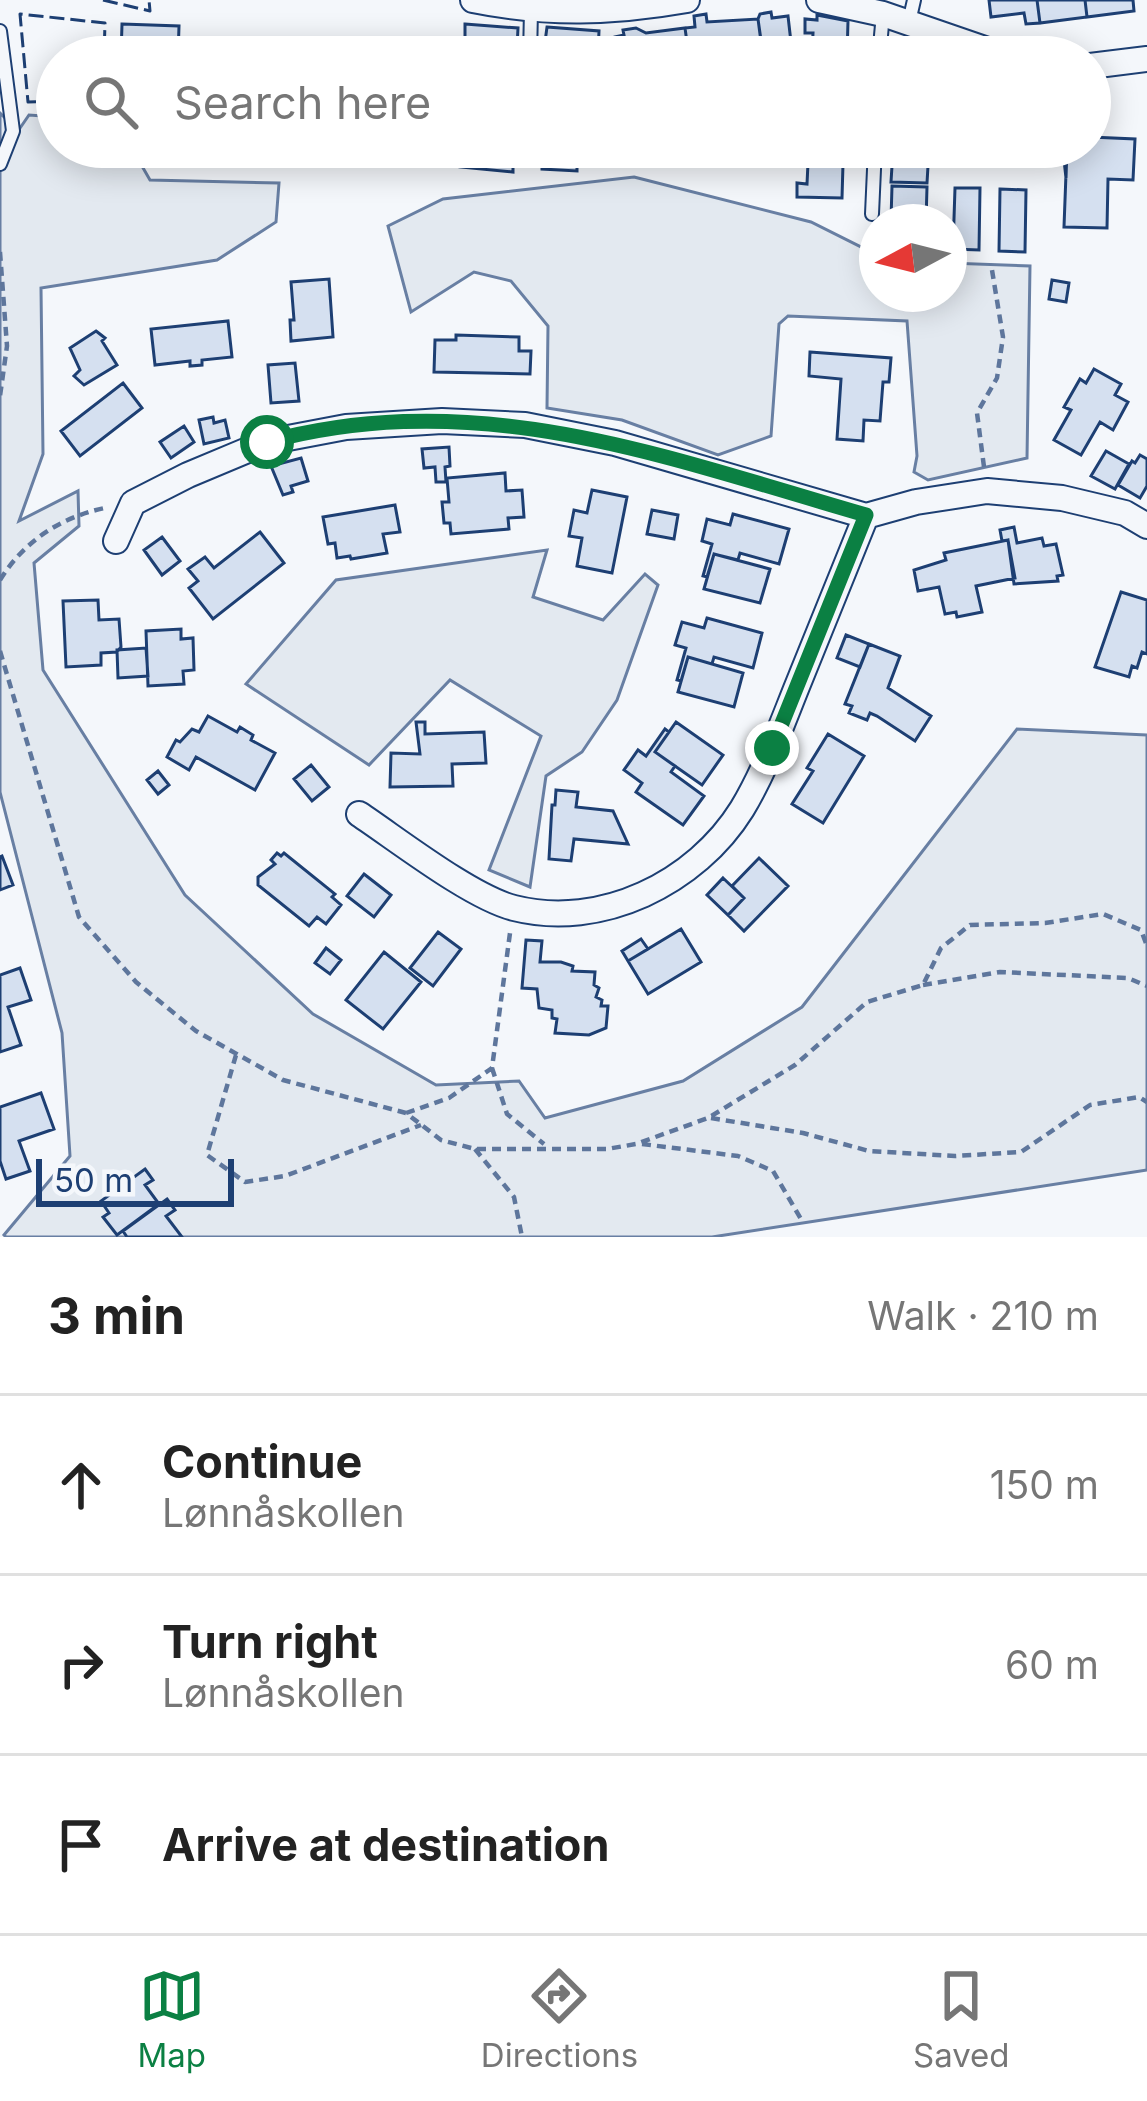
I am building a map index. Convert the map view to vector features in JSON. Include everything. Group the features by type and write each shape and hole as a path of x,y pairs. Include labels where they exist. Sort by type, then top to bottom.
{"street":[{"path":"473,0 531,10 622,11 687,0"},
{"path":"819,0 884,14 912,11 964,36"},
{"path":"1111,63 1147,59"},
{"path":"116,541 133,503 267,442 303,432 442,421 525,425 615,443 866,515 987,491 1062,498 1125,513 1147,526"},
{"path":"359,814 448,874 513,908 562,912 603,908 659,888 701,859 741,811 772,748 866,515"}],"lane":[{"path":"530,36 531,10"},
{"path":"881,36 884,14"},
{"path":"0,32 13,131 0,164"},
{"path":"872,204 874,168"}],"path":[{"path":"0,252 7,346 0,396"},
{"path":"987,491 976,413 997,378 1003,338 991,264"},
{"path":"0,580 18,553 40,535 81,513 133,503"},
{"path":"0,651 79,917 136,982 196,1031 283,1080 406,1113 441,1140 475,1149 607,1149 636,1144 708,1118 795,1065 867,1003 923,985 1000,972 1128,978 1147,986"},
{"path":"513,908 491,1068 507,1114 547,1147"},
{"path":"923,985 941,948 970,925 1045,923 1103,914 1141,931 1147,946"},
{"path":"236,1054 207,1155 245,1182 285,1176 421,1125"},
{"path":"406,1113 449,1098 491,1068"},
{"path":"708,1118 803,1132 868,1151 955,1156 1022,1152 1090,1105 1138,1097 1147,1102"},
{"path":"636,1144 738,1156 773,1171 800,1219"},
{"path":"475,1149 514,1197 522,1237"}],"shaded area":[{"path":"0,113 18,131 29,115 36,116 36,168 143,168 150,180 279,183 276,222 217,260 41,288 43,454 19,521 78,491 79,526 34,563 43,670 185,895 313,1014 436,1085 519,1081 545,1118 683,1081 802,1007 1017,729 1147,735 1147,1170 712,1237 6,1237 70,1156 62,1033 0,792"},
{"path":"634,177 811,222 859,246 859,312 967,312 967,264 1030,266 1027,458 928,480 914,472 917,456 907,321 788,316 779,324 771,436 718,455 622,420 547,408 548,326 511,281 474,272 411,312 388,226 443,199"},
{"path":"547,550 533,597 603,620 645,574 658,585 617,700 582,752 546,776 530,887 489,870 541,736 450,680 369,765 246,684 336,580"}],"building":[{"path":"989,0 1037,0 1040,23 1026,24 1024,13 991,17"},
{"path":"1037,0 1085,0 1087,17 1040,23"},
{"path":"1085,0 1133,0 1134,11 1087,17"},
{"path":"706,14 707,22 758,19 760,36 686,36 685,28 695,27 694,16"},
{"path":"760,14 788,16 790,36 760,36"},
{"path":"817,15 848,21 848,36 805,33 805,19 817,20"},
{"path":"122,24 179,26 179,36 122,36"},
{"path":"465,24 518,28 518,36 465,36"},
{"path":"547,27 599,31 599,36 546,36"},
{"path":"636,28 646,33 685,28 686,36 620,36 623,30"},
{"path":"1111,138 1135,139 1133,180 1108,179 1107,228 1064,227 1066,168 1111,168"},
{"path":"808,168 843,168 842,198 797,197 797,183 807,184"},
{"path":"892,168 928,168 927,183 891,182"},
{"path":"892,186 927,187 927,204 891,204"},
{"path":"955,188 980,188 979,250 967,250 967,204 954,204"},
{"path":"1000,189 1026,190 1025,252 999,251"},
{"path":"329,279 333,337 291,341 291,282"},
{"path":"1052,280 1069,283 1066,302 1049,299"},
{"path":"228,321 232,357 202,360 202,365 190,366 190,361 155,365 151,329"},
{"path":"96,331 105,338 102,341 117,365 84,385 74,376 80,370 70,348"},
{"path":"456,335 519,337 519,351 531,351 530,374 434,372 435,340 456,340"},
{"path":"810,352 891,358 889,382 883,382 880,421 864,420 863,441 837,439 841,379 809,376"},
{"path":"295,363 299,401 271,403 268,365"},
{"path":"1094,369 1121,384 1115,395 1128,402 1113,430 1100,422 1081,455 1054,440 1071,410 1064,407 1080,379 1086,383"},
{"path":"123,383 142,408 80,456 61,431"},
{"path":"213,417 214,423 225,420 229,438 204,444 199,420"},
{"path":"184,426 194,442 171,458 160,442"},
{"path":"449,447 446,482 436,482 435,467 424,468 422,449"},
{"path":"1106,451 1129,464 1115,489 1091,476"},
{"path":"1140,455 1147,459 1147,486 1140,498 1118,485"},
{"path":"301,458 308,481 291,486 293,492 283,495 271,466"},
{"path":"505,473 506,491 522,490 524,517 508,518 509,529 451,534 450,523 444,523 442,502 449,502 447,478"},
{"path":"592,490 627,497 612,573 577,566 582,538 569,536 574,510 587,513"},
{"path":"395,505 400,532 383,534 387,553 337,558 335,543 328,544 323,517"},
{"path":"652,510 678,515 674,539 647,534"},
{"path":"733,514 789,529 779,564 740,553 738,560 714,554 707,577 703,576 712,544 702,541 707,519 730,525"},
{"path":"1014,527 1017,543 1042,538 1044,546 1056,544 1063,575 1057,576 1058,581 1014,584 1008,540 1002,541 1000,530"},
{"path":"260,532 284,563 213,619 189,588 198,581 188,569 205,557 214,568"},
{"path":"162,537 180,561 162,575 144,550"},
{"path":"1008,540 1015,578 976,586 982,612 957,617 956,612 945,614 939,587 918,591 914,570 946,560 944,553"},
{"path":"714,554 770,569 760,603 704,589"},
{"path":"1121,592 1147,600 1147,654 1142,652 1129,677 1095,667"},
{"path":"98,600 99,620 119,619 121,647 117,652 101,653 101,665 66,667 63,601"},
{"path":"707,618 762,633 753,668 714,657 712,664 688,657 681,681 677,680 686,648 675,645 682,622 704,628"},
{"path":"181,629 181,639 193,638 194,670 183,671 184,684 148,686 146,631"},
{"path":"846,635 869,644 860,667 837,658"},
{"path":"869,644 900,656 888,688 931,716 915,741 870,713 867,720 849,713 852,706 845,704"},
{"path":"146,648 148,676 118,678 117,650"},
{"path":"688,657 743,673 734,707 678,692"},
{"path":"208,716 237,732 240,727 253,735 251,740 275,753 255,790 196,757 189,770 167,757 176,740 180,742 192,729 199,732"},
{"path":"416,722 425,722 425,734 484,732 486,763 452,764 453,786 390,787 391,753 420,754"},
{"path":"676,722 723,755 702,785 655,752"},
{"path":"665,729 669,732 655,752 675,766 671,772 704,796 683,825 636,792 642,783 624,770 638,750 646,756"},
{"path":"828,734 864,756 823,823 792,804"},
{"path":"311,765 329,787 312,801 294,779"},
{"path":"158,771 169,785 158,794 147,780"},
{"path":"556,790 578,792 576,807 613,811 628,844 574,839 571,861 549,859"},
{"path":"284,853 335,894 332,897 341,905 326,924 317,917 309,926 258,885 258,877 275,864 271,860"},
{"path":"0,857 13,885 0,890"},
{"path":"759,858 788,886 744,931 728,915 744,898 732,886"},
{"path":"364,874 391,895 374,917 347,896"},
{"path":"723,878 744,898 728,915 707,895"},
{"path":"681,929 701,962 648,994 628,961"},
{"path":"438,932 461,949 433,986 410,968"},
{"path":"641,939 648,949 628,961 622,951"},
{"path":"526,940 542,941 540,962 561,962 573,966 572,971 595,972 596,997 602,1000 601,1006 608,1006 606,1028 589,1035 555,1033 557,1019 552,1018 552,1010 539,1008 537,989 522,988"},
{"path":"326,948 341,960 330,974 315,963"},
{"path":"384,952 421,982 383,1029 346,1000"},
{"path":"20,968 31,1000 8,1007 21,1045 0,1052 0,975"},
{"path":"41,1093 54,1129 19,1141 30,1171 6,1179 0,1161 0,1107"},
{"path":"145,1169 153,1180 145,1185 159,1204 117,1235 103,1217 109,1213 101,1201"},
{"path":"167,1199 175,1210 166,1216 182,1237 127,1237 123,1231"}],"fence":[{"path":"103,0 150,11 149,0"},
{"path":"36,102 28,102 20,14 105,23 105,36"}],"route":[{"path":"267,442 346,427 442,421 525,425 615,443 866,515 772,748"}]}
